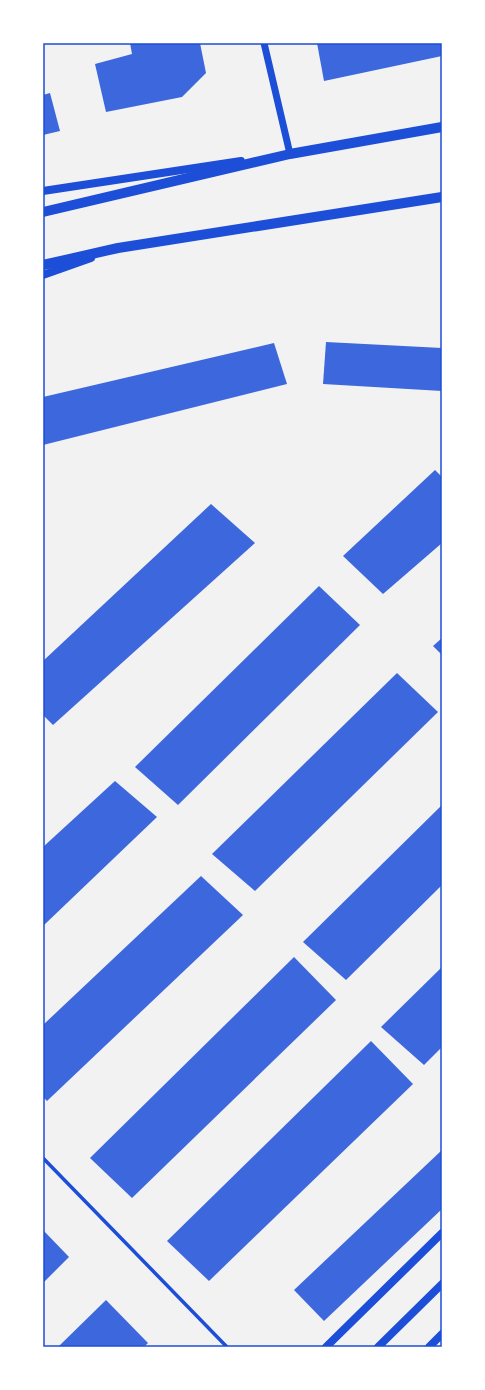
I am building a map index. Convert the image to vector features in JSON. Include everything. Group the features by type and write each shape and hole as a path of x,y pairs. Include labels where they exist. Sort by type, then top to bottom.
{"main road":[{"path":"43,191 290,154 442,127"},
{"path":"374,140 442,133"},
{"path":"43,212 290,154"},
{"path":"43,265 118,248 442,197"},
{"path":"43,275 118,248"},
{"path":"326,1347 442,1233"},
{"path":"378,1347 442,1284"},
{"path":"429,1347 442,1334"}],"street":[{"path":"264,43 290,154"},
{"path":"43,1158 227,1347"}],"building":[{"path":"130,43 200,43 206,73 182,97 106,112 95,64 132,54"},
{"path":"317,43 442,43 442,56 324,81"},
{"path":"50,93 60,131 43,135 43,95"},
{"path":"326,342 442,348 442,391 323,384"},
{"path":"274,343 287,384 43,445 43,397"},
{"path":"435,470 442,477 442,543 383,594 343,556"},
{"path":"211,504 255,543 53,725 43,715 43,661"},
{"path":"319,586 360,625 178,805 135,767"},
{"path":"442,638 442,655 433,646"},
{"path":"397,673 438,712 255,891 212,854"},
{"path":"115,781 157,817 43,926 43,847"},
{"path":"442,805 442,885 346,980 303,942"},
{"path":"201,876 243,915 47,1101 43,1097 43,1025"},
{"path":"294,957 336,1000 132,1198 90,1158"},
{"path":"442,967 442,1047 424,1065 381,1027"},
{"path":"371,1041 413,1084 209,1281 167,1241"},
{"path":"442,1150 442,1209 324,1321 294,1290"},
{"path":"43,1230 69,1257 43,1283"},
{"path":"106,1300 148,1343 144,1347 58,1347"}]}
